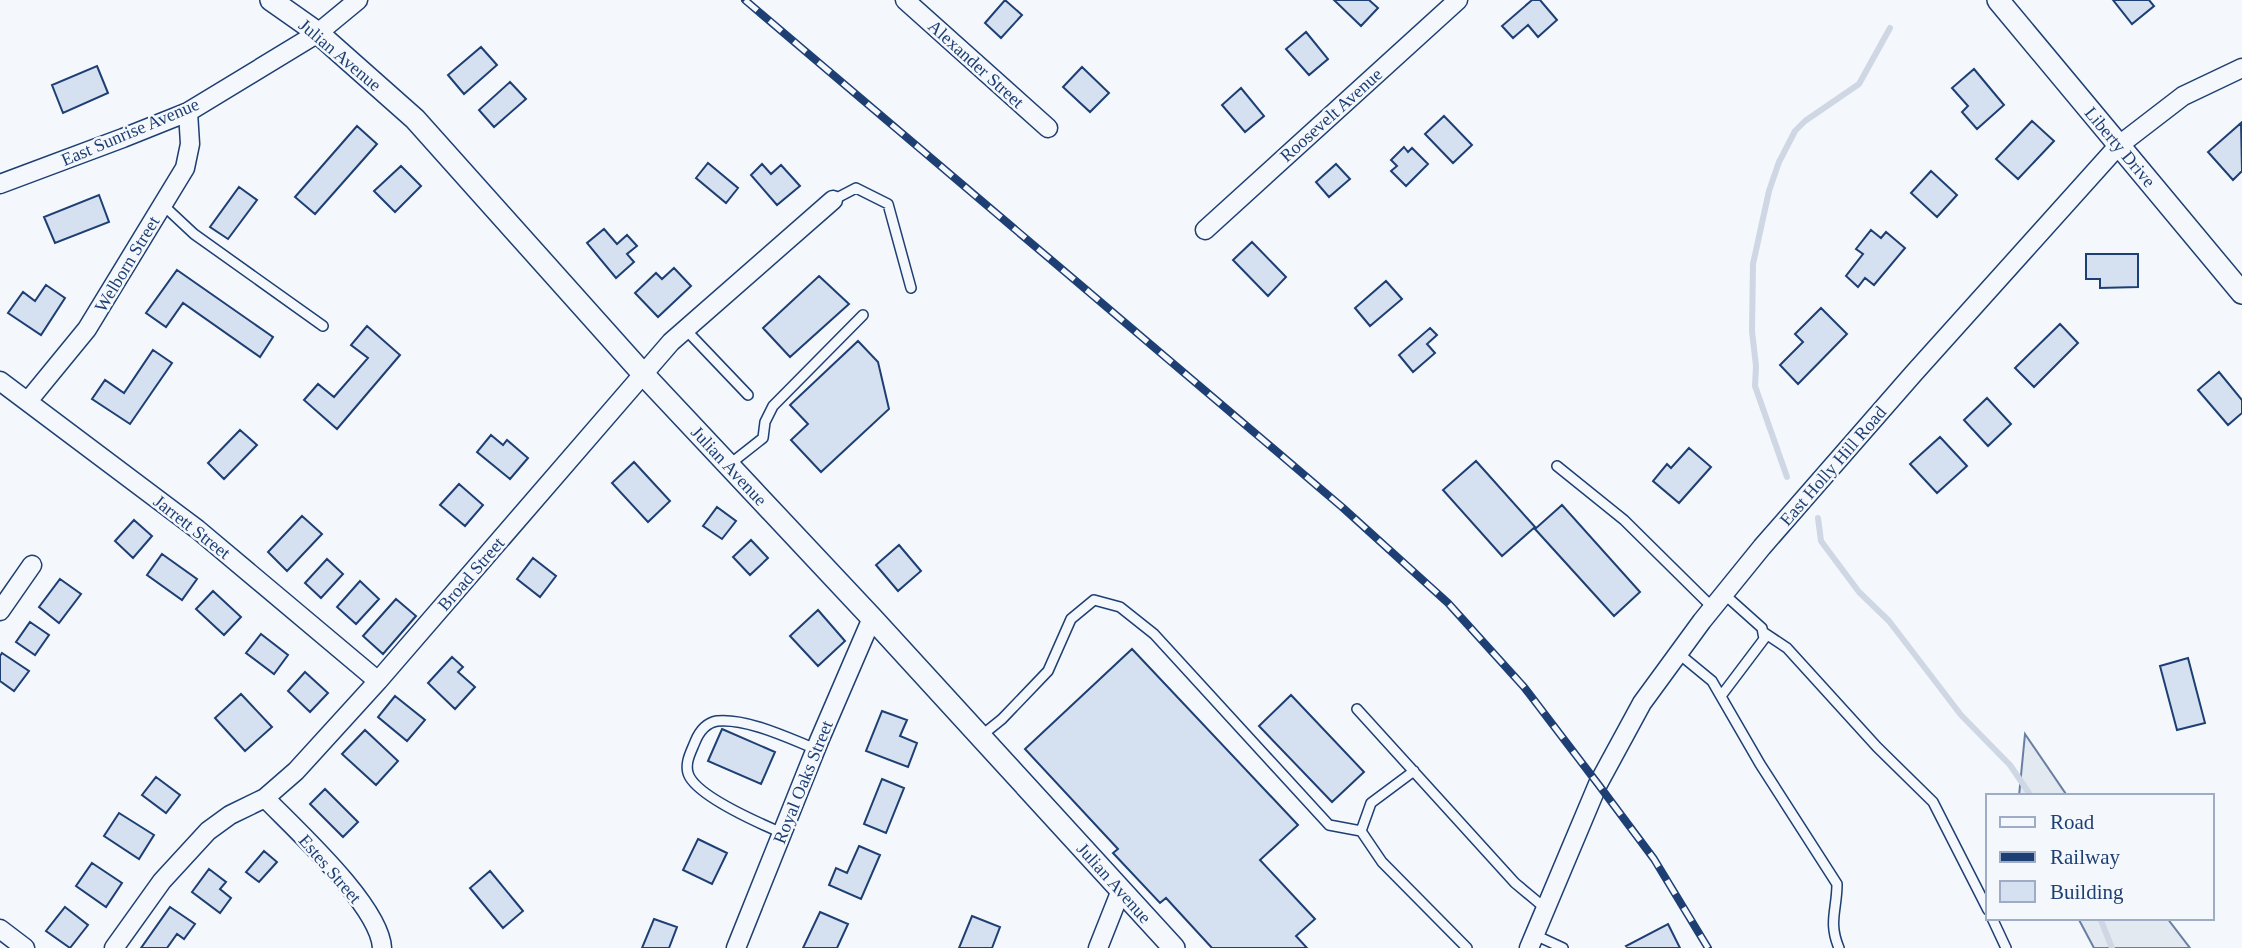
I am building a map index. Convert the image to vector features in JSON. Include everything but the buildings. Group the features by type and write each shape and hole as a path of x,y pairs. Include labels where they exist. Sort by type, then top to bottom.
{"street":[{"name":"Julian Avenue","path":"271,0 318,33 415,119 644,375 872,618 1174,948"},
{"name":"East Sunrise Avenue","path":"0,184 188,111 318,33 358,0"},
{"name":"Alexander Street","path":"905,0 1048,128"},
{"name":"Roosevelt Avenue","path":"1205,230 1458,0"},
{"name":"Liberty Drive","path":"1998,0 2242,293"},
{"name":"East Holly Hill Road","path":"1532,941 1598,784 1642,703 1718,601 1914,373 2118,146 2183,96 2242,68"},
{"name":"Welborn Street","path":"28,401 87,329 185,168 190,144 188,111"},
{"name":"Broad Street","path":"114,948 162,881 208,831 230,815 265,798 296,771 379,681 671,342 833,200"},
{"name":"Jarrett Street","path":"0,381 197,530 379,681"},
{"path":"0,611 32,565"},
{"name":"Royal Oaks Street","path":"736,948 872,618"},
{"name":"Estes Street","path":"265,798 333,869 371,916 382,948"},
{"path":"1098,948 1121,890"},
{"path":"0,929 25,948"}],"lane":[{"path":"833,200 856,188 888,204 911,288"},
{"path":"163,205 194,234 323,326"},
{"path":"729,466 763,438 765,422 774,406 863,315"},
{"path":"686,330 748,395"},
{"path":"1556,466 1718,601 1762,628 1764,639 1721,696"},
{"path":"981,736 1002,719 1048,671 1071,619 1094,600 1119,607 1154,634 1329,825 1361,831 1382,862 1466,948"},
{"path":"1763,632 1787,648 1877,747 1933,802 1986,906"},
{"path":"1677,653 1712,681 1760,764 1837,884 1837,901 1832,921 1839,948"},
{"path":"1357,709 1515,883 1545,908"},
{"path":"782,833 746,818 699,788 688,772 687,760 703,729 715,722 755,727 816,749"},
{"path":"1361,831 1371,803 1414,771"},
{"path":"1993,920 2006,948"},
{"path":"1532,941 1563,948"}],"shaded area":[{"path":"2025,734 2066,794 2019,794"},
{"path":"2079,920 2169,920 2190,948 2094,948"}],"waterway":[{"path":"1787,477 1755,386 1753,264 1769,191 1779,162 1795,131 1805,121 1859,84 1890,28"},
{"path":"1818,518 1821,541 1859,592 1889,621 1961,715 2010,765 2030,794"},
{"path":"2101,920 2112,948"}],"railway":[{"path":"745,0 1342,507 1448,603 1524,687 1598,784 1654,859 1708,948"}]}
